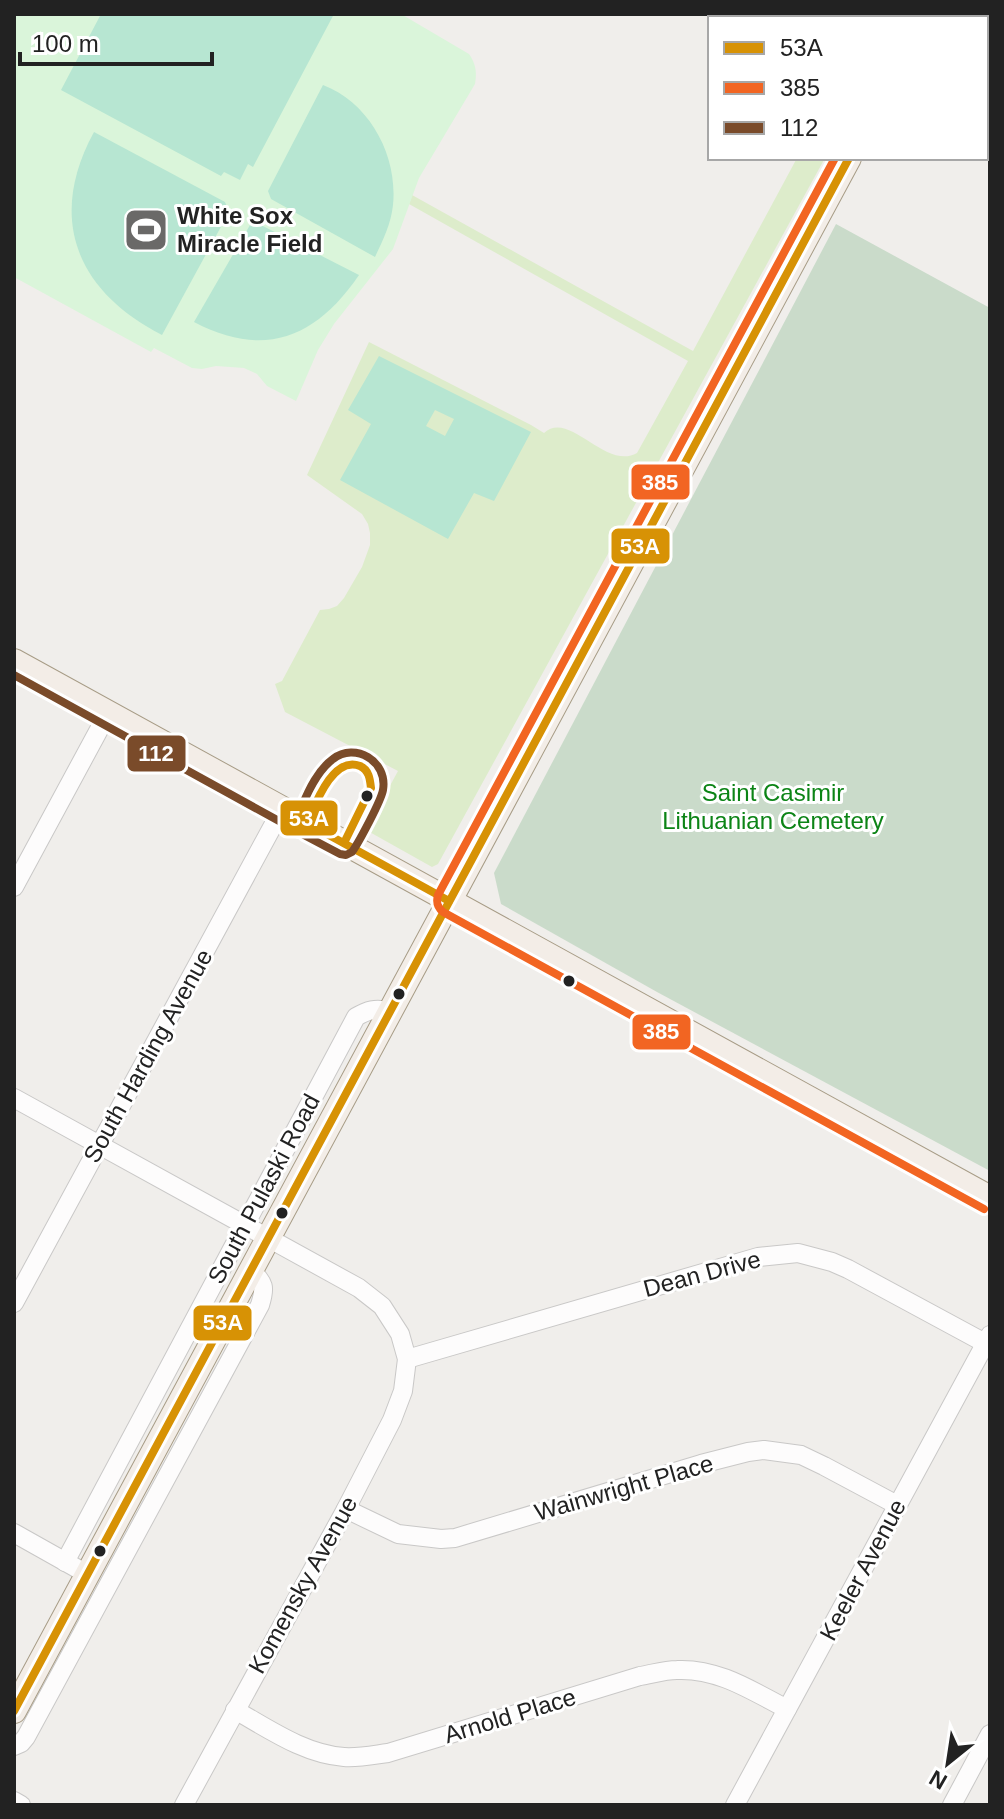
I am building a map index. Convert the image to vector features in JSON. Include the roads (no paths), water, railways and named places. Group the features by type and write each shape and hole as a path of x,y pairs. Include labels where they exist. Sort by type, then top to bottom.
{"main road":[{"name":"South Pulaski Road","path":"14,1711 848,160"},
{"path":"14,661 990,1198"}],"street":[{"path":"15,882 108,713"},
{"name":"South Harding Avenue","path":"14,1303 282,809"},
{"name":"South Pulaski Road","path":"65,1562 356,1017 369,1010 389,1011"},
{"path":"14,1098 359,1288 382,1306 400,1334 407,1359"},
{"name":"Dean Drive","path":"407,1359 758,1257 798,1253 848,1269 988,1339"},
{"name":"South Pulaski Road","path":"14,1746 26,1737 260,1305 264,1284 251,1270"},
{"name":"Keeler Avenue","path":"735,1805 988,1339"},
{"name":"Komensky Avenue","path":"184,1805 392,1420 403,1391 407,1359"},
{"name":"Wainwright Place","path":"346,1509 398,1534 455,1538 701,1464 764,1450 801,1455 897,1505"},
{"path":"14,1533 87,1574"},
{"name":"Arnold Place","path":"235,1710 311,1750 357,1757 388,1753 640,1676 674,1669 726,1678 787,1709"},
{"path":"952,1805 985,1756 990,1734"},
{"path":"14,1801 21,1805"}],"place":[{"name":"White Sox Miracle Field","path":"146,230"}],"park label":[{"name":"Saint Casimir Lithuanian Cemetery","path":"773,807"}]}
